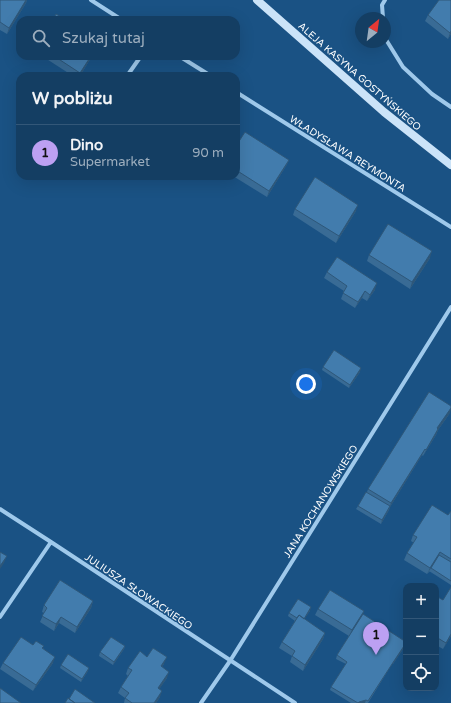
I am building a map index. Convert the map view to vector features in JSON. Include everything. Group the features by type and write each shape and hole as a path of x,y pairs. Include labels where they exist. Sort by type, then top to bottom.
{"street":[{"path":"91,0 116,16"},
{"name":"ALEJA KASYNA GOSTYŃSKIEGO","path":"257,0 384,112 451,164"},
{"path":"383,12 382,5 385,0"},
{"path":"391,47 404,67 432,94 451,107"},
{"path":"130,72 138,60"},
{"path":"185,60 205,72"},
{"name":"WŁADYSŁAWA REYMONTA","path":"240,95 451,227"},
{"name":"JANA KOCHANOWSKIEGO","path":"201,703 230,661 451,306"},
{"name":"JULIUSZA SŁOWACKIEGO","path":"0,509 295,703"},
{"path":"0,617 50,542"}],"building":[{"path":"0,0 26,0 9,28 0,22"},
{"path":"439,0 451,0 450,33 428,15"},
{"path":"60,60 88,60 81,72"},
{"path":"245,132 289,160 269,191 240,173 240,140"},
{"path":"315,177 358,205 339,236 295,209"},
{"path":"388,224 432,251 412,282 369,255"},
{"path":"337,257 377,283 370,295 365,291 358,302 343,293 347,286 327,272"},
{"path":"334,350 361,368 350,385 323,367"},
{"path":"429,392 451,406 451,408 437,428 438,429 426,450 425,449 391,503 368,489"},
{"path":"366,492 390,506 382,520 358,506"},
{"path":"432,505 448,515 451,511 451,559 440,552 430,568 407,553 417,537 413,535"},
{"path":"0,552 7,556 0,566"},
{"path":"439,555 451,562 451,581 431,568"},
{"path":"60,580 93,601 77,627 61,617 56,624 42,616 47,608 44,605"},
{"path":"451,587 451,634 446,643 439,639 439,598 443,600"},
{"path":"330,590 364,611 352,630 318,609"},
{"path":"298,599 311,607 304,619 299,615 297,618 289,613"},
{"path":"363,614 403,640 403,648 368,701 366,700 358,703 331,687 347,662 337,655"},
{"path":"299,615 325,633 305,665 292,656 295,651 282,642"},
{"path":"21,637 33,645 36,641 44,646 42,648 55,657 36,685 3,663"},
{"path":"111,637 125,646 114,662 100,652"},
{"path":"153,648 167,657 161,666 169,672 158,688 162,691 154,703 132,703 125,698 129,693 121,687 132,670 128,668 140,651 147,657"},
{"path":"68,654 89,668 82,679 61,665"},
{"path":"0,688 21,703 0,703"},
{"path":"75,689 95,703 75,703 69,699"},
{"path":"68,698 75,703 65,703"}],"place":[{"name":"Dino","path":"376,655"}]}
